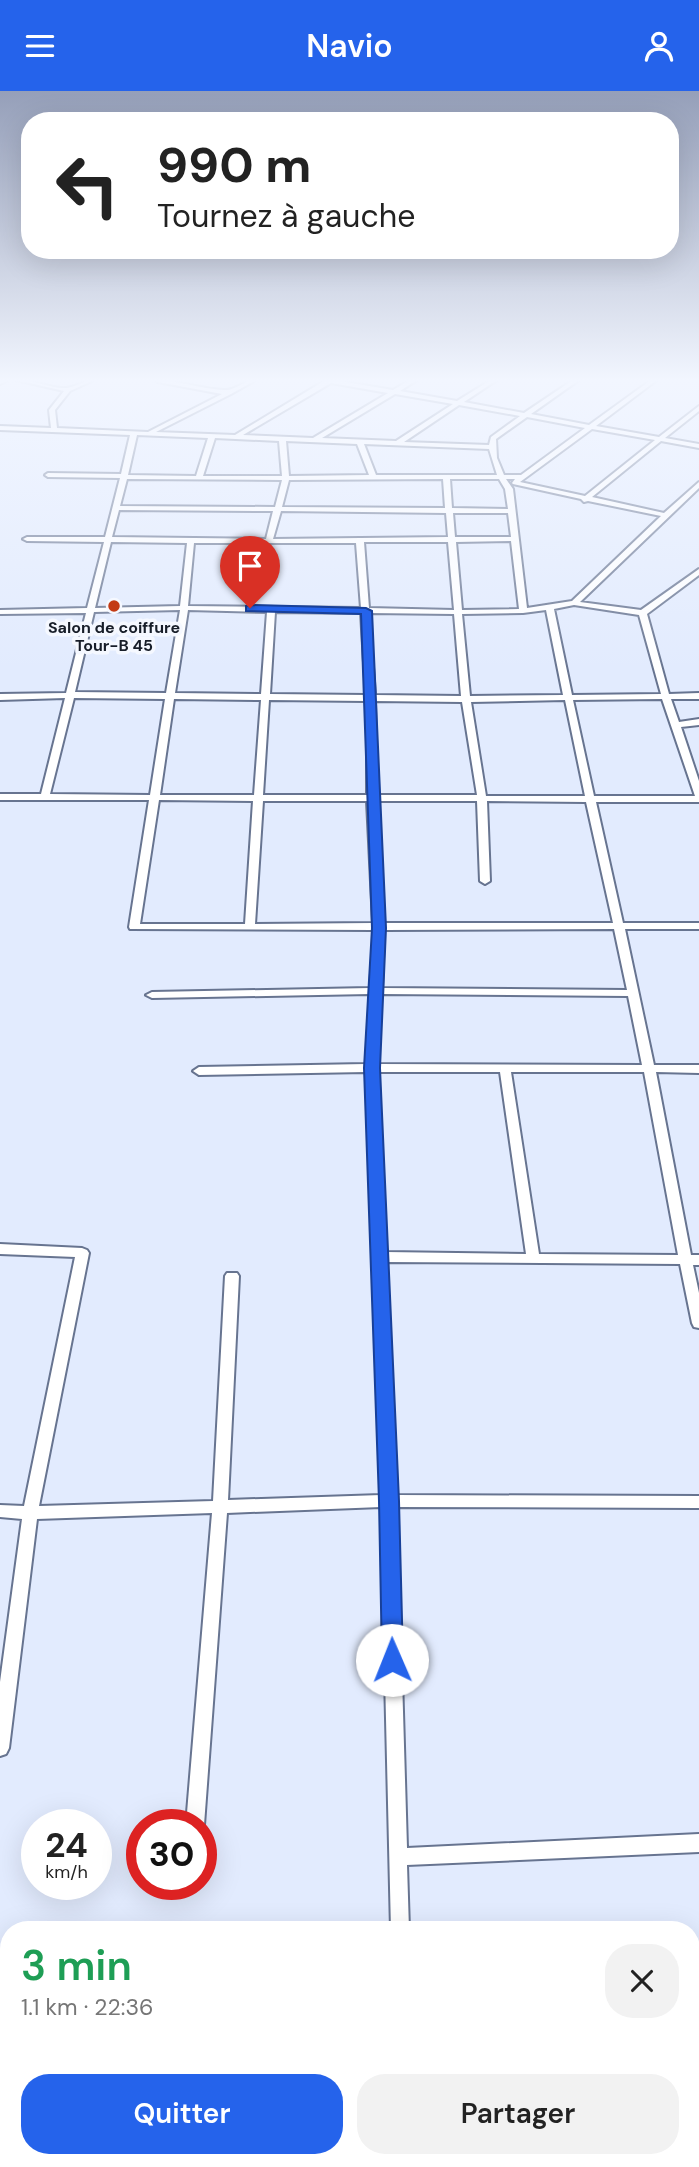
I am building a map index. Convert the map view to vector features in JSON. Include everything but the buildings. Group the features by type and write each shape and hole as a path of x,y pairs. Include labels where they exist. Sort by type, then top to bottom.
{"street":[{"path":"118,477 522,477"},
{"path":"45,797 123,477"},
{"path":"446,477 466,699 482,798 485,881"},
{"path":"500,477 512,486 664,515"},
{"path":"522,477 512,486 510,511 523,611"},
{"path":"584,500 613,477"},
{"path":"270,541 286,478"},
{"path":"574,603 699,484"},
{"path":"115,508 277,507 510,511"},
{"path":"27,539 513,539"},
{"path":"191,540 184,608 134,927 699,926"},
{"path":"360,541 371,698 372,797 379,928 372,1068 389,1501 400,1921"},
{"path":"0,612 184,608 523,611 574,603 643,613 699,571"},
{"path":"250,925 271,608"},
{"path":"550,608 567,698 649,1069 684,1260 699,1323"},
{"path":"0,797 259,800 372,797 699,797 666,697 643,613"},
{"path":"0,697 699,697"},
{"path":"675,725 699,722"},
{"path":"152,995 376,991 632,993"},
{"path":"199,1071 372,1068 699,1069"},
{"path":"505,1068 533,1258"},
{"path":"0,1249 82,1253 30,1514 0,1748"},
{"path":"380,1257 699,1260"},
{"path":"196,1809 220,1508 232,1276"},
{"path":"0,1511 30,1514 389,1501 699,1502"},
{"path":"397,1857 699,1843"}],"place":[{"name":"Salon de coiffure Tour-B 45","path":"114,606"}],"route":[{"path":"250,608 366,611 379,928 372,1068 389,1501 392,1660"}]}
